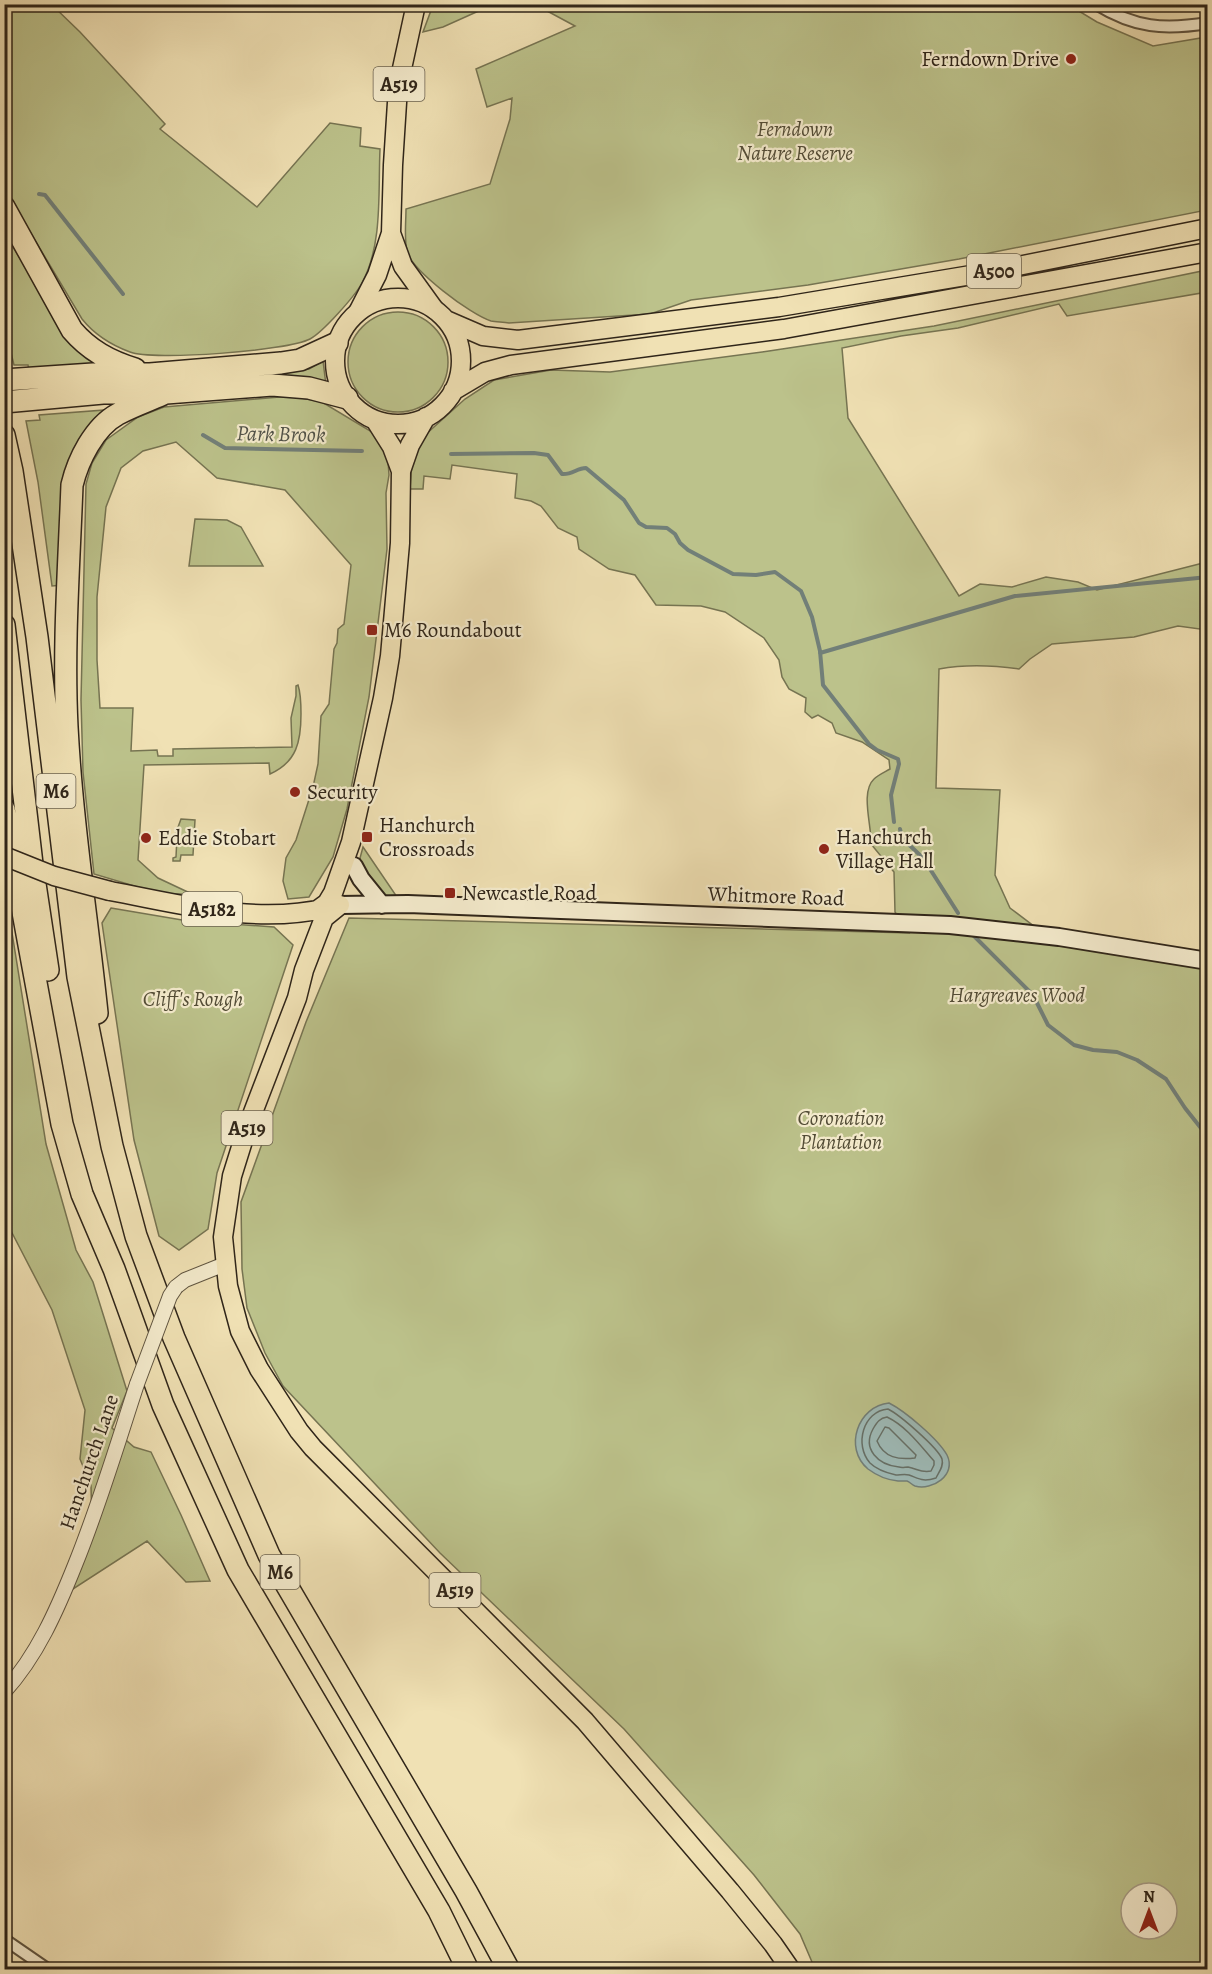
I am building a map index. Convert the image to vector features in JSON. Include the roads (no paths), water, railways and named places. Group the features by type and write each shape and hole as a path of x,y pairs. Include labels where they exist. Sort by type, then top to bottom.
{"highway":[{"path":"4,207 72,330 80,340 108,359 150,374"},
{"path":"4,380 150,374 281,363 300,360 337,343"},
{"name":"M6","path":"4,402 103,393 166,393 281,386 309,388 347,398"},
{"name":"M6","path":"112,1146 72,801 67,735 66,653 72,485 80,463 101,428 116,415 166,393"},
{"name":"M6","path":"4,435 12,471 37,637 78,977 112,1146 136,1236 174,1338 270,1555 466,1891 509,1970"},
{"name":"M6","path":"4,625 32,864 64,1080 86,1175 114,1269 163,1405 238,1570 439,1911 468,1970"},
{"name":"M6","path":"4,809 62,1124 82,1194 114,1269"}],"main road":[{"name":"A519","path":"358,312 377,275 391,233 398,87 416,4"},
{"name":"A500","path":"440,315 483,336 518,340 779,307 983,273 1208,228"},
{"name":"A519","path":"391,233 403,266 440,315"},
{"name":"A500","path":"453,391 485,372 511,364 784,329 1208,252"},
{"path":"390,298 413,300 440,315 453,331 461,355 461,367 453,391 442,406 426,417 401,424 388,423 375,420 359,411 347,398 337,377 335,354 337,343 345,326 358,312 390,298"},
{"name":"A519","path":"297,998 294,969 342,843 354,822 383,698 390,656 400,543 401,471 410,446 426,417"},
{"name":"A519","path":"375,420 392,447 401,471"},
{"name":"A519","path":"354,822 360,844 354,866 340,905 324,918 304,970 297,998 247,1128 232,1176 223,1237 228,1286 240,1331 259,1369 299,1431 313,1448 585,1721 730,1891 773,1944 790,1970"},
{"name":"A5182","path":"4,856 54,876 110,891 243,915 271,915 340,905"},
{"path":"354,866 361,879 382,905"},
{"name":"Whitmore Road","path":"340,905 950,925 1059,937 1208,961"}],"street":[{"path":"1096,4 1112,14 1159,28 1208,24"},
{"name":"Hanchurch Lane","path":"4,1692 37,1647 60,1603 95,1516 137,1383 176,1287 185,1280 225,1264"},
{"path":"4,1939 49,1970"}],"water":[{"path":"889,1403 921,1426 947,1455 949,1469 946,1475 935,1484 922,1487 907,1481 886,1478 868,1469 860,1460 855,1440 862,1420 878,1406"}],"waterway":[{"name":"Park Brook","path":"39,194 45,195 123,294"},
{"name":"Park Brook","path":"203,435 225,448 362,451"},
{"name":"Park Brook","path":"451,454 534,453 548,455 562,474 586,468 624,500 639,523 646,527 667,528 688,550 733,574 756,575 775,572 801,591 812,617 820,651 823,685 869,744 898,759 899,764 891,795 894,822"},
{"path":"820,653 1015,596 1208,577"},
{"name":"Park Brook","path":"900,829 902,838 923,858 958,913"},
{"name":"Park Brook","path":"972,934 1033,995 1048,1025 1074,1045 1093,1050 1117,1052 1137,1060 1166,1079 1208,1137"}],"place":[{"name":"Ferndown Drive","path":"1071,59"},
{"name":"M6 Roundabout","path":"372,630"},
{"name":"Security","path":"295,792"},
{"name":"Hanchurch Crossroads","path":"367,837"},
{"name":"Eddie Stobart","path":"146,838"},
{"name":"Hanchurch Village Hall","path":"824,849"},
{"name":"Newcastle Road","path":"450,893"}],"park label":[{"name":"Ferndown Nature Reserve","path":"795,141"},
{"name":"Hargreaves Wood","path":"1017,995"},
{"name":"Cliff's Rough","path":"193,999"},
{"name":"Coronation Plantation","path":"841,1130"}]}
